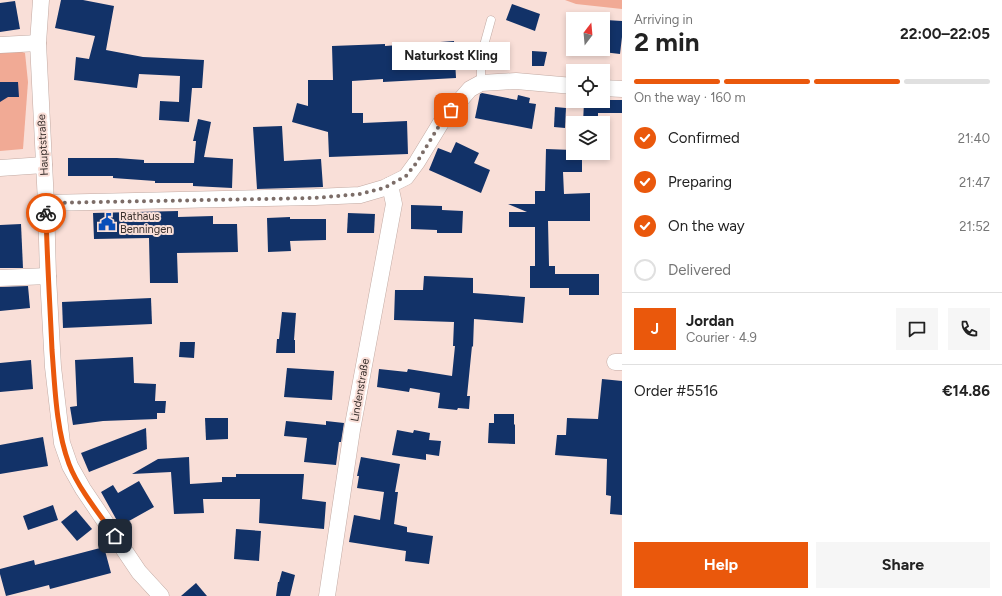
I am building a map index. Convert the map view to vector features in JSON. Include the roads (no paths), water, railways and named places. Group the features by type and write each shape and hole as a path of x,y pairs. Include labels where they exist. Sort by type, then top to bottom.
{"street":[{"name":"Hauptstraße","path":"42,0 38,43 48,276 57,403 62,443 70,466 83,489 139,572 161,596"},
{"path":"0,45 38,43"},
{"path":"46,203 315,198 360,194 390,185 406,176 417,162 442,121 470,89 481,83 516,81 566,85"},
{"path":"610,89 622,90"},
{"path":"0,168 44,165"},
{"name":"Lindenstraße","path":"327,596 352,430 394,204 390,185"},
{"path":"0,278 48,276"}],"lane":[{"path":"481,83 481,56 491,20"}],"place":[{"name":"Naturkost Kling","path":"451,110"},
{"name":"Rathaus Benningen","path":"107,222"}]}
